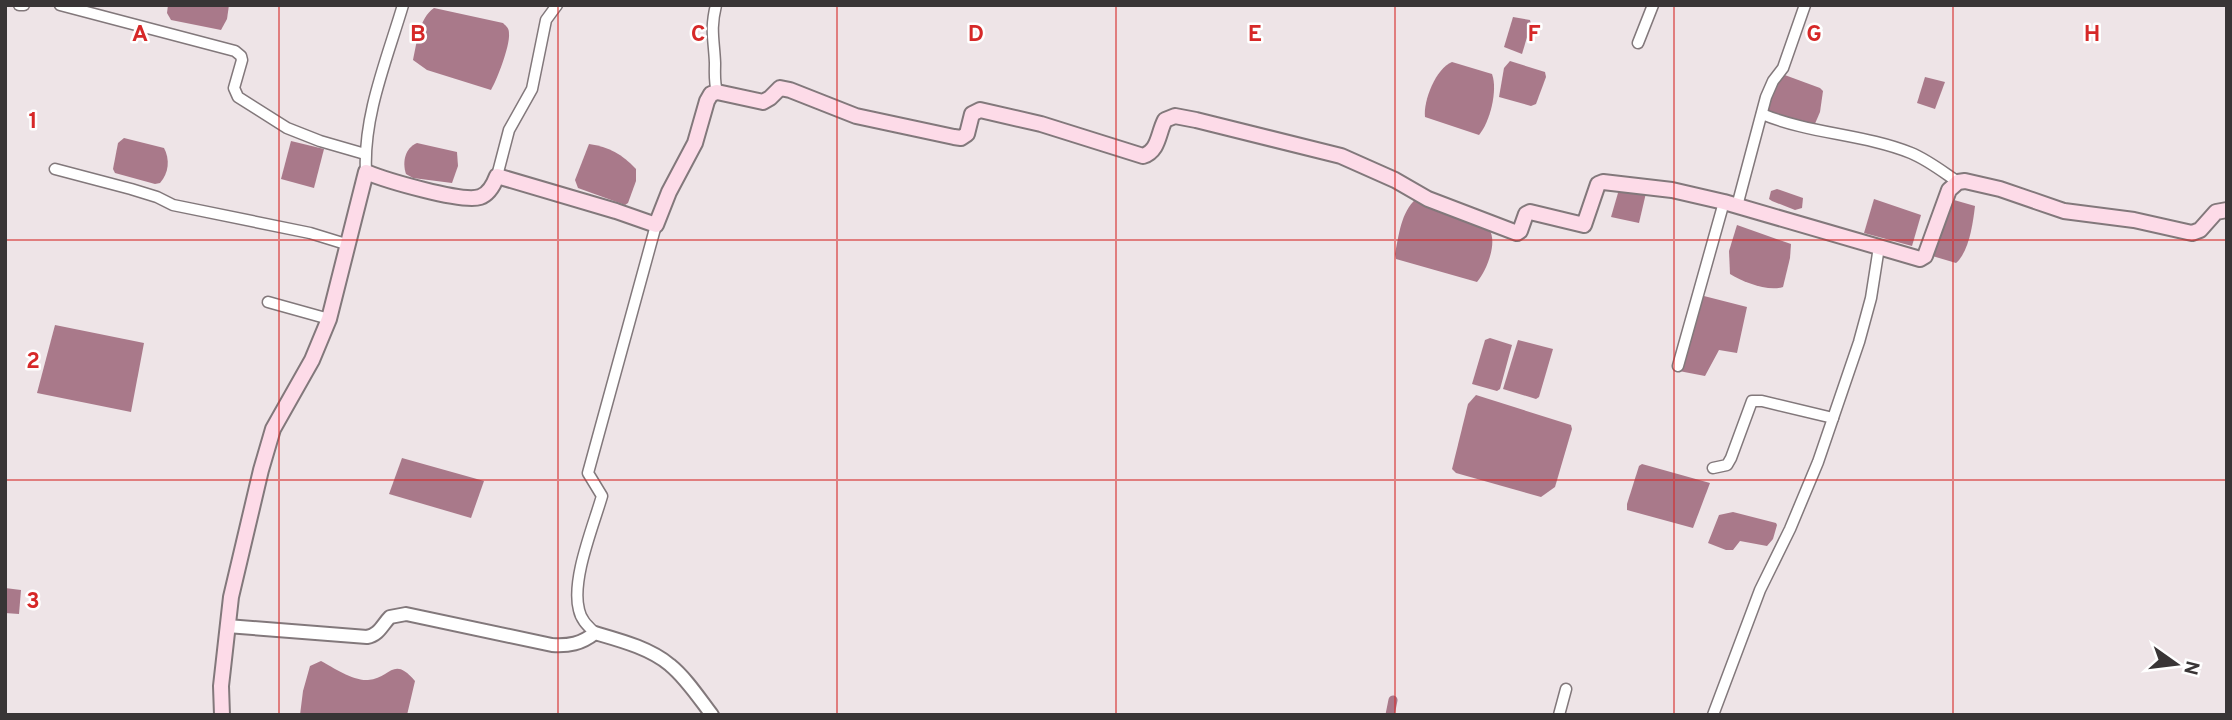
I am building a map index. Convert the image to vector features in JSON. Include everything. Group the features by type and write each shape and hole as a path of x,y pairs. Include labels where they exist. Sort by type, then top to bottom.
{"main road":[{"path":"222,715 221,686 227,626 249,514 273,429 312,360 328,319 366,172 424,189 473,198 485,195 497,176 656,225 669,192 695,144 711,94 717,92 763,102 770,99 780,88 856,116 961,138 967,134 972,114 980,110 1041,124 1143,156 1150,154 1156,147 1165,120 1175,116 1196,120 1341,156 1395,180 1428,199 1517,233 1526,214 1530,212 1584,225 1598,184 1603,182 1672,190 1731,204 1923,258 1949,190 1958,182 1965,181 2000,189 2064,211 2134,220 2192,233 2200,230 2216,212 2227,211"}],"street":[{"path":"60,5 235,51 241,55 242,60 234,88 238,97 287,128 365,154"},
{"path":"366,172 365,154 375,97 403,5"},
{"path":"497,176 509,130 532,89 546,20 557,5"},
{"path":"716,5 711,37 715,64 713,79 717,92"},
{"path":"1638,43 1653,5"},
{"path":"1678,366 1766,97 1783,68 1805,5"},
{"path":"1762,114 1811,130 1843,135 1908,152 1958,182"},
{"path":"55,169 131,189 173,205 310,233 349,245"},
{"path":"656,225 588,473 602,496 577,581 579,610 584,623 595,633 620,640 668,663 684,678 712,715"},
{"path":"1713,715 1760,590 1790,529 1833,418 1859,342 1875,279 1879,247"},
{"path":"268,302 328,319"},
{"path":"1713,468 1727,465 1752,401 1833,418"},
{"path":"227,626 367,637 373,636 390,617 406,614 552,645 574,645 595,633"},
{"path":"1559,715 1566,689"}],"shaded area":[{"path":"168,5 229,5 227,19 221,30 171,20 167,13"},
{"path":"434,8 503,23 507,28 507,46 491,90 427,70 413,60 422,24"},
{"path":"1513,17 1530,20 1531,24 1522,54 1504,47"},
{"path":"1510,61 1545,72 1546,77 1536,104 1531,106 1499,97 1504,68"},
{"path":"1452,62 1492,74 1492,106 1479,135 1425,117 1426,103 1432,86 1446,65"},
{"path":"1782,74 1823,91 1820,112 1814,126 1764,113 1767,97"},
{"path":"1925,77 1945,82 1935,109 1917,103"},
{"path":"124,138 164,148 168,166 160,183 115,173 113,169 118,143"},
{"path":"291,141 324,149 314,188 281,179"},
{"path":"417,143 457,152 458,166 452,183 413,178 406,174 405,156"},
{"path":"589,144 615,152 636,169 636,181 625,205 578,188 575,180"},
{"path":"1620,186 1646,193 1639,223 1611,217"},
{"path":"1777,189 1803,198 1802,208 1795,210 1769,199 1771,191"},
{"path":"1947,198 1975,206 1967,245 1956,263 1929,255"},
{"path":"1416,199 1489,229 1492,248 1477,282 1396,259 1401,224"},
{"path":"1874,199 1921,215 1912,246 1864,233"},
{"path":"1737,225 1791,244 1783,287 1763,287 1730,274 1729,251"},
{"path":"1700,295 1747,307 1737,353 1719,350 1705,376 1679,371"},
{"path":"55,325 144,343 131,412 37,393"},
{"path":"1490,338 1512,345 1500,389 1497,391 1472,384 1485,340"},
{"path":"1518,340 1553,349 1539,397 1536,399 1503,389"},
{"path":"1476,395 1571,425 1555,487 1541,497 1456,473 1452,469 1468,404"},
{"path":"402,458 484,481 471,518 389,494"},
{"path":"1642,464 1710,483 1693,528 1627,510 1639,466"},
{"path":"1733,512 1776,523 1773,539 1767,546 1740,541 1733,550 1708,543 1719,515"},
{"path":"5,588 21,590 19,614 5,613"},
{"path":"321,661 344,674 362,680 376,678 397,669 408,673 415,681 407,715 300,715 310,666"}],"waterway":[{"path":"1390,715 1393,700"}]}
